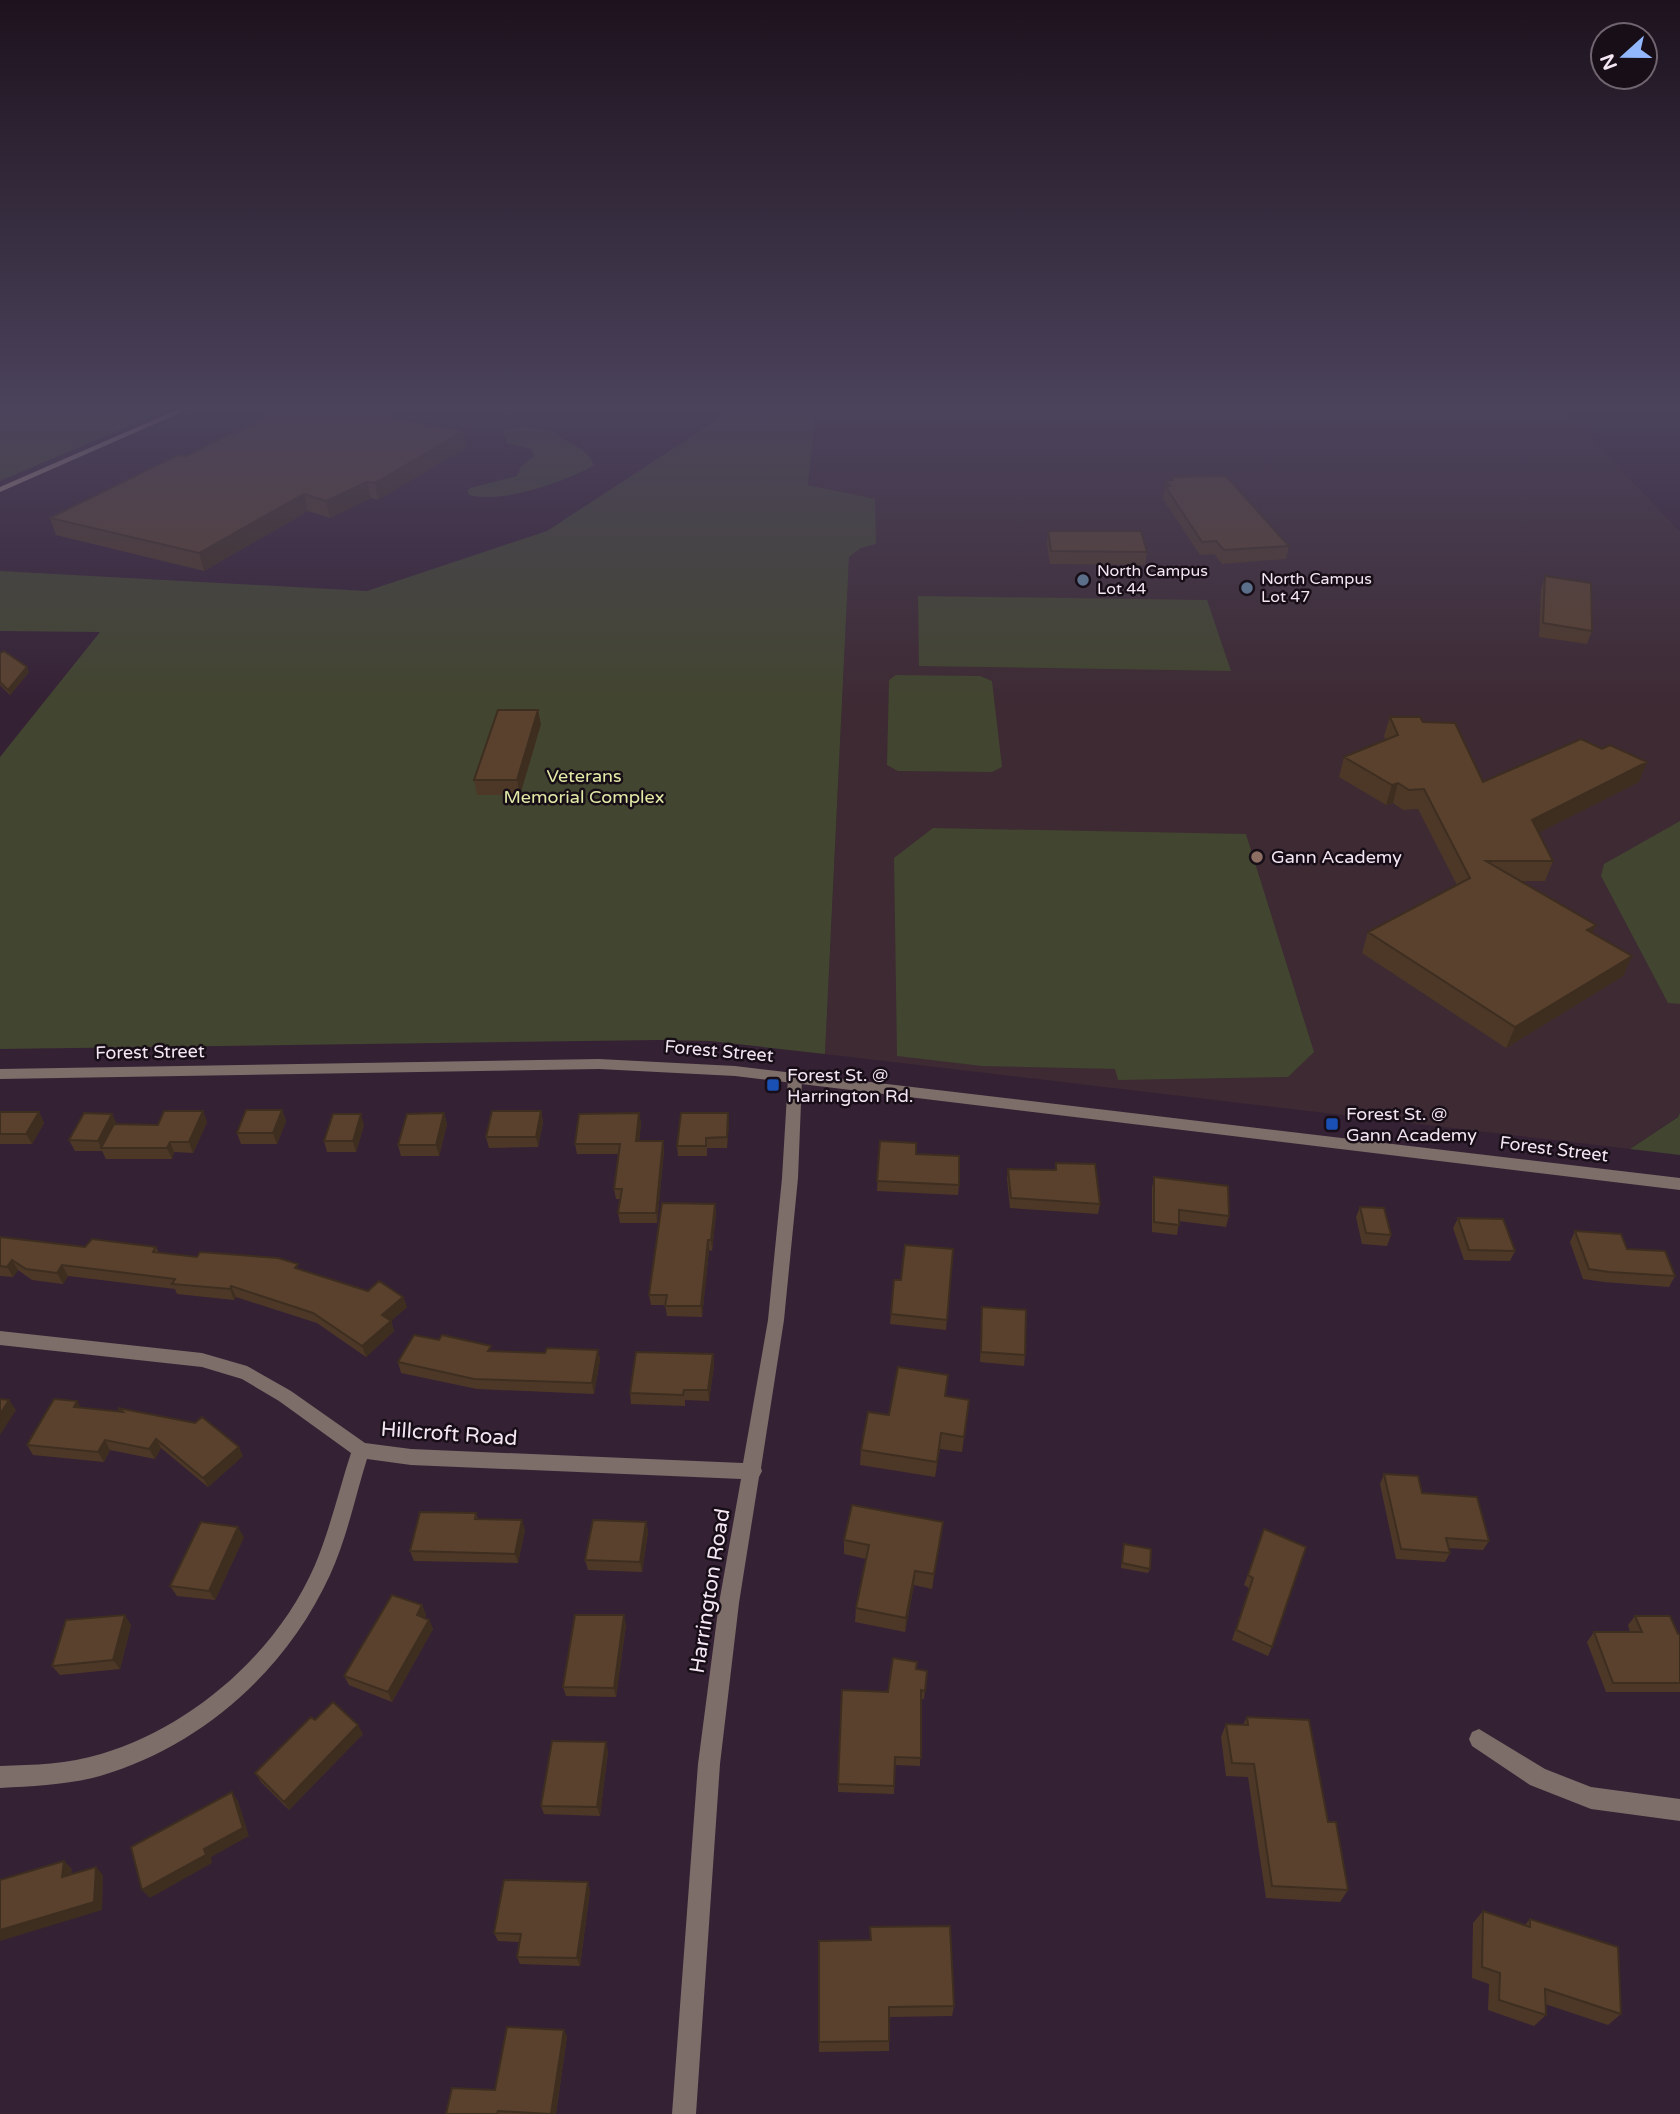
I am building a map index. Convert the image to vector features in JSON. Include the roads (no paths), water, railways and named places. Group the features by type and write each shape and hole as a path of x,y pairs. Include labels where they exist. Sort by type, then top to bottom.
{"street":[{"name":"Forest Street","path":"0,1074 635,1064 795,1077 1680,1184"},
{"name":"Harrington Road","path":"684,2114 709,1764 729,1603 753,1471 783,1252 795,1077"},
{"name":"Hillcroft Road","path":"0,1338 202,1360 247,1373 285,1395 361,1450 411,1457 753,1471"},
{"path":"0,1777 60,1774 123,1757 190,1724 244,1681 289,1629 321,1572 361,1450"},
{"path":"1479,1739 1538,1777 1591,1797 1680,1810"}],"place":[{"name":"North Campus Lot 44","path":"1083,580"},
{"name":"North Campus Lot 47","path":"1247,588"},
{"name":"Gann Academy","path":"1257,857"},
{"name":"Forest St. @ Harrington Rd.","path":"773,1085"},
{"name":"Forest St. @ Gann Academy","path":"1332,1124"}],"park label":[{"name":"Veterans Memorial Complex","path":"584,786"}]}
